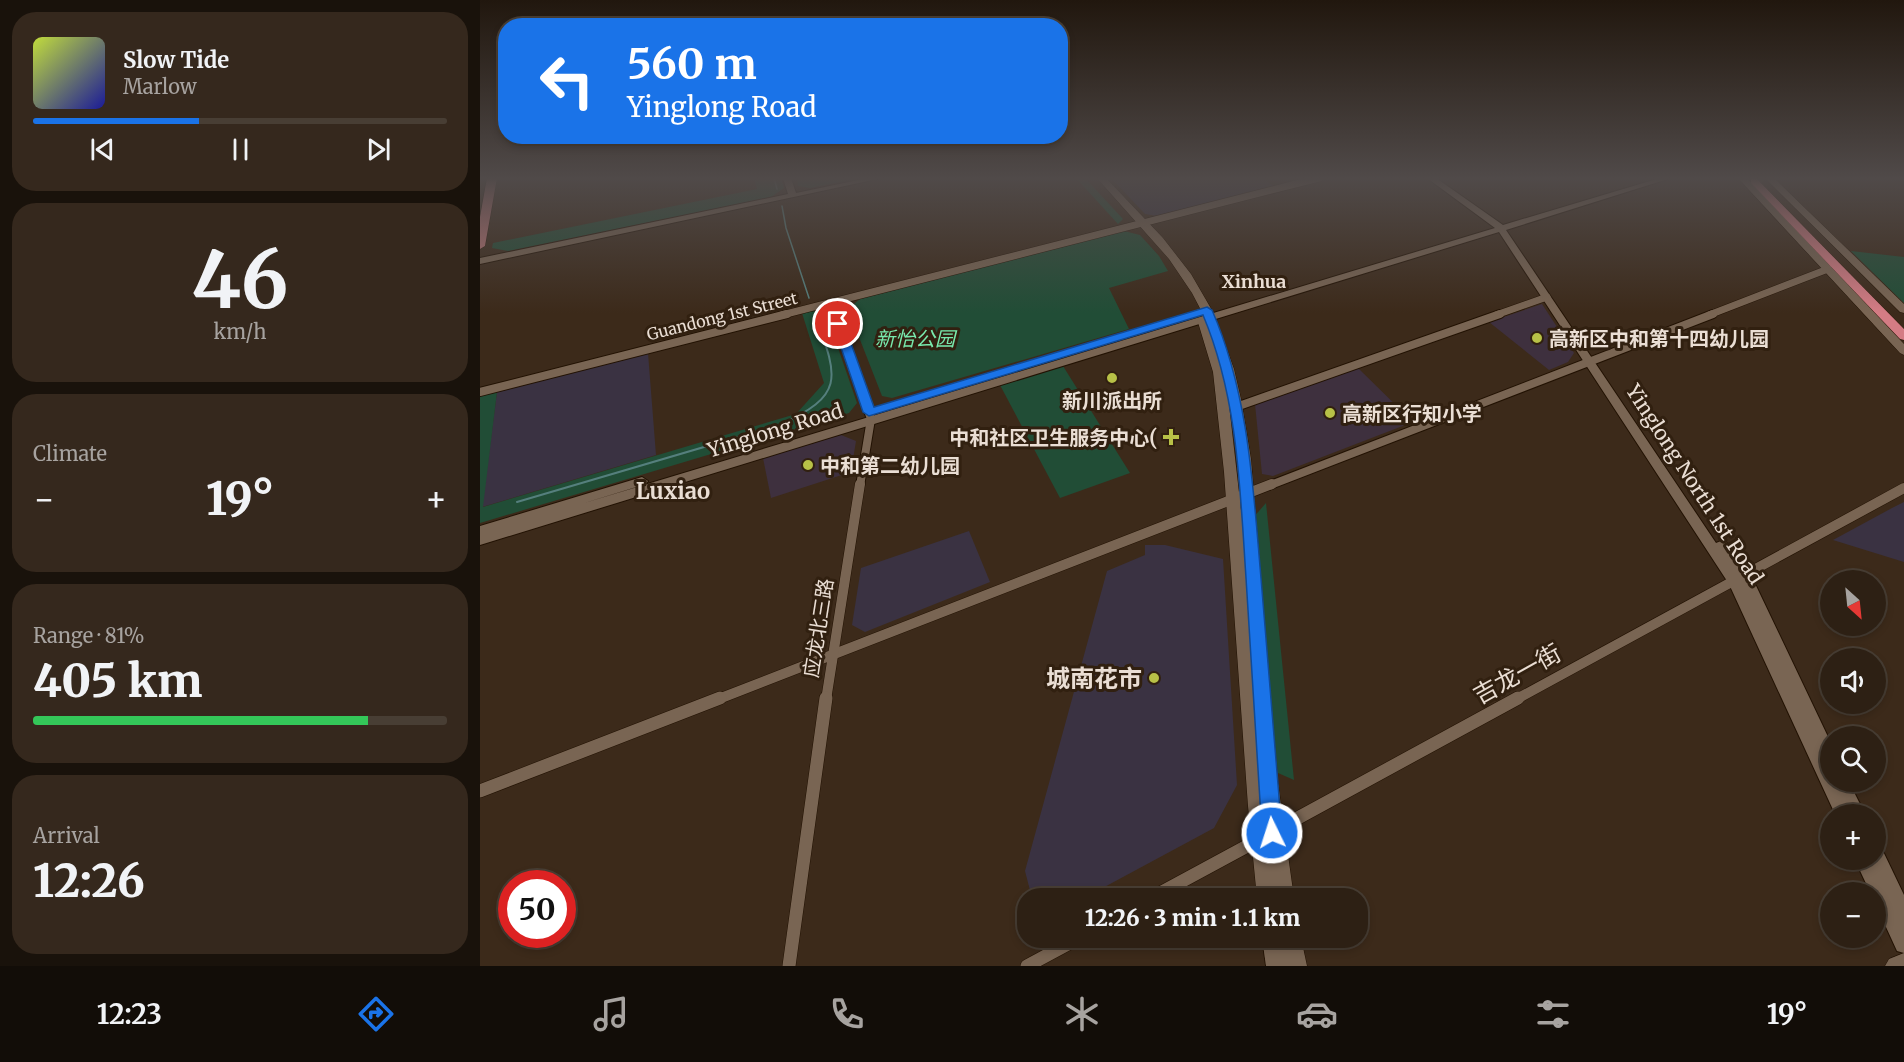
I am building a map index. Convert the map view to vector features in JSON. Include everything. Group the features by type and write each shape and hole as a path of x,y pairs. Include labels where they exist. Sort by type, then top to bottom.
{"highway":[{"path":"1799,223 1903,332"},
{"path":"1803,223 1859,276 1903,332"}],"main road":[{"path":"480,246 484,223"},
{"path":"1141,223 1178,273 1222,345 1236,407 1240,497 1266,836 1267,888"},
{"path":"1792,223 1828,269 1904,351"},
{"path":"1806,223 1904,310"},
{"path":"1859,276 1904,316"},
{"path":"1205,314 1219,372 1240,497"},
{"path":"1266,836 1281,888"},
{"path":"1274,948 1277,966"},
{"path":"1293,948 1296,966"},
{"path":"1896,966 1904,963"}],"street":[{"path":"480,261 663,223"},
{"name":"Guandong 1st Street","path":"480,392 1141,223"},
{"name":"Yinglong Road","path":"480,531 1508,223"},
{"name":"Yinglong Road","path":"1502,225 1509,223"},
{"name":"Yinglong North 1st Road","path":"1502,225 1547,297 1593,360"},
{"name":"Yinglong North 1st Road","path":"1502,225 1739,578 1820,738"},
{"path":"480,791 1828,269"},
{"path":"1236,407 1547,297"},
{"name":"应龙北三路","path":"789,966 832,654 870,416 830,302"},
{"name":"Yinglong Road","path":"480,540 870,416"},
{"name":"吉龙一街","path":"1170,888 1904,488"},
{"name":"Yinglong North 1st Road","path":"1739,578 1839,804"},
{"path":"1869,870 1904,944"},
{"path":"1883,870 1904,915"},
{"path":"1027,966 1060,948"}],"shaded area":[{"name":"高新区中和第十四幼儿园","path":"1542,304 1574,353 1568,362 1549,370 1489,322"},
{"path":"648,353 656,455 482,507 497,392"},
{"name":"高新区行知小学","path":"1358,368 1413,422 1273,476 1262,474 1255,404"},
{"name":"中和第二幼儿园","path":"841,435 856,441 851,472 771,498 763,458"},
{"path":"1904,502 1904,562 1833,540 1892,508"},
{"path":"969,531 990,582 865,632 852,625 861,568"},
{"name":"城南花市","path":"1145,545 1165,545 1223,559 1237,785 1214,828 1103,888 1029,888 1025,871 1107,571 1145,555"}],"green space":[{"path":"590,223 644,223 508,251 492,248 493,243"},
{"name":"新怡公园","path":"1124,231 1140,235 1159,256 1168,271 1109,288 1129,329 892,398 882,396 848,309 860,299"},
{"path":"1851,251 1904,257 1904,303"},
{"path":"811,311 826,313 857,403 849,413 480,523 480,396 497,392 483,507 796,414 824,383 802,313"},
{"path":"1063,366 1130,473 1060,498 1000,385"},
{"path":"1266,503 1294,780 1278,773 1252,519"}],"waterway":[{"path":"785,223 809,298"},
{"path":"517,502 779,425 801,414 826,394 831,382 828,355 815,315"}],"place":[{"name":"高新区中和第十四幼儿园","path":"1537,338"},
{"name":"新川派出所","path":"1112,378"},
{"name":"高新区行知小学","path":"1330,413"},
{"name":"中和社区卫生服务中心(","path":"1171,437"},
{"name":"中和第二幼儿园","path":"808,465"},
{"name":"城南花市","path":"1154,678"}],"district":[{"name":"Xinhua","path":"1254,281"},
{"name":"Luxiao","path":"673,491"}],"route":[{"path":"838,324 869,412 1207,310 1222,345 1239,420 1247,494 1272,833"}]}
